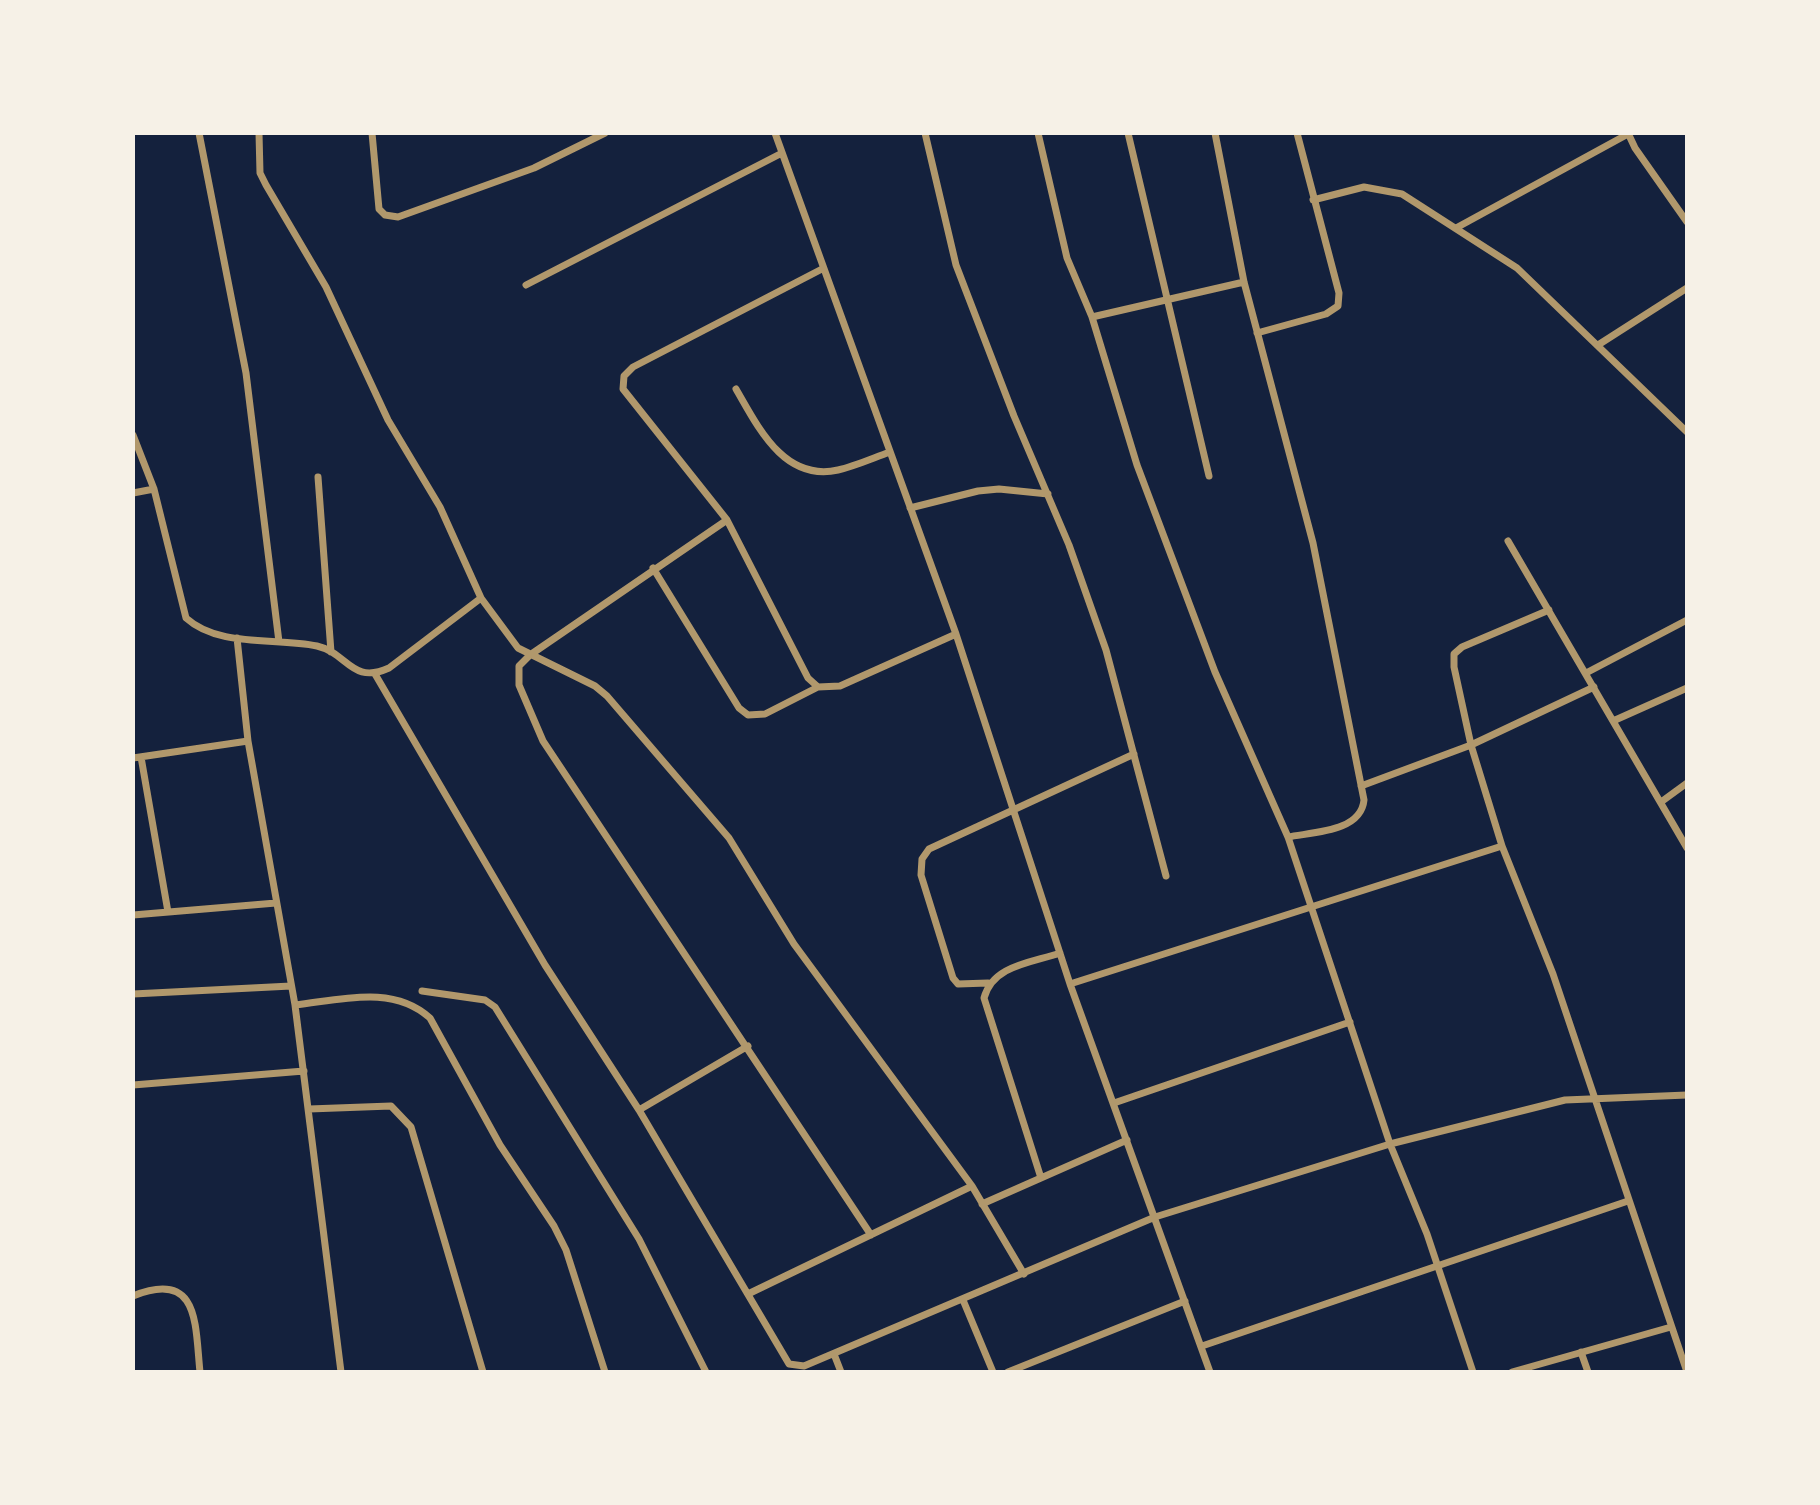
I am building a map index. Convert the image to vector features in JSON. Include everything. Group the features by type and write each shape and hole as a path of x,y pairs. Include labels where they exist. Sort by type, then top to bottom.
{"street":[{"path":"199,133 246,373 279,642"},
{"path":"259,133 260,173 326,287 388,420 440,507 481,598 518,648 595,686 607,696 729,838 794,944 972,1186 1024,1274"},
{"path":"372,133 379,209 385,215 398,217 534,168 605,133"},
{"path":"775,133 956,634 1012,813 1070,984 1210,1372"},
{"path":"925,133 956,265 1014,416 1048,494 1106,649 1166,876"},
{"path":"1038,133 1067,258 1092,317 1137,465 1215,672 1288,837 1390,1144 1437,1265 1474,1372"},
{"path":"1128,133 1209,476"},
{"path":"1215,133 1244,282 1313,543 1361,786 1363,810 1357,818 1345,825 1288,837"},
{"path":"1258,333 1326,314 1338,306 1339,293 1297,133"},
{"path":"1456,228 1628,134 1687,222"},
{"path":"526,285 782,153"},
{"path":"1313,200 1364,187 1392,190 1456,228 1517,268 1687,432"},
{"path":"818,687 808,678 727,520 623,388 624,376 633,367 822,269"},
{"path":"1092,317 1244,282"},
{"path":"1598,345 1687,288"},
{"path":"736,389 771,448 810,468 838,470 890,453"},
{"path":"133,435 154,489 186,618 197,629 237,638 318,647 331,652 358,672 374,674 389,668 481,598"},
{"path":"318,477 331,652"},
{"path":"133,493 154,489"},
{"path":"910,508 978,491 999,489 1048,494"},
{"path":"727,520 653,568 530,655 519,666 517,674 542,741 748,1046 871,1235"},
{"path":"1508,541 1687,848"},
{"path":"653,568 739,708 748,715 765,714 818,687 840,687 956,634"},
{"path":"1549,610 1462,648 1454,654 1454,667 1471,745 1502,846 1553,974 1592,1097 1687,1371"},
{"path":"1586,673 1687,620"},
{"path":"237,638 247,741 295,1005 341,1372"},
{"path":"374,674 545,965 639,1110 789,1364"},
{"path":"1361,786 1471,745 1594,687"},
{"path":"1613,721 1687,688"},
{"path":"168,912 137,758 247,741"},
{"path":"1060,953 1001,972 988,983 968,986 958,984 953,978 921,876 922,859 929,849 1012,813 1134,754"},
{"path":"1661,802 1687,783"},
{"path":"1070,984 1502,846"},
{"path":"133,915 276,903"},
{"path":"988,983 984,998 987,1013 1041,1178"},
{"path":"133,994 291,986"},
{"path":"422,991 485,1000 495,1007 639,1239 706,1372"},
{"path":"295,1005 390,997 416,1005 430,1018 500,1145 554,1226 566,1250 605,1372"},
{"path":"1114,1103 1350,1022"},
{"path":"639,1110 748,1046"},
{"path":"133,1085 304,1071"},
{"path":"789,1364 804,1366 834,1354 1155,1217 1390,1144 1565,1100 1687,1095"},
{"path":"309,1109 391,1106 411,1127 483,1372"},
{"path":"982,1204 1127,1140"},
{"path":"748,1294 972,1186"},
{"path":"1202,1346 1628,1201"},
{"path":"133,1296 143,1292 174,1290 186,1296 192,1306 201,1372"},
{"path":"963,1300 993,1372"},
{"path":"1008,1372 1185,1301"},
{"path":"1512,1372 1671,1327"},
{"path":"1581,1352 1588,1372"},
{"path":"834,1354 841,1372"},
{"path":"784,1372 789,1364"}]}
